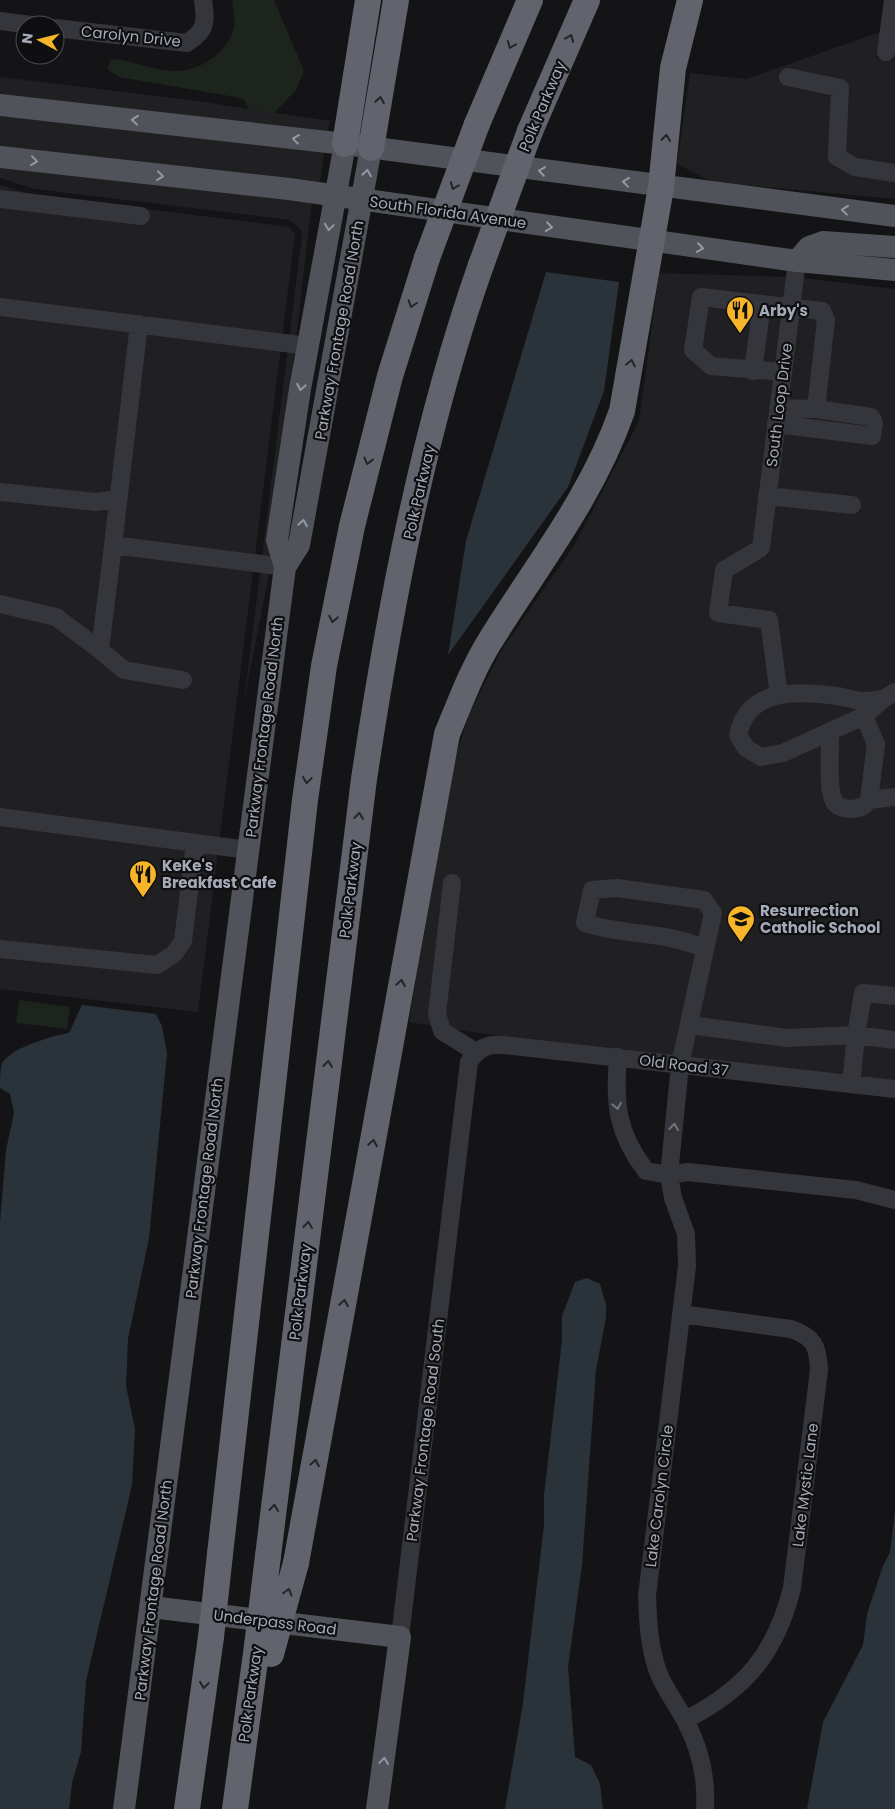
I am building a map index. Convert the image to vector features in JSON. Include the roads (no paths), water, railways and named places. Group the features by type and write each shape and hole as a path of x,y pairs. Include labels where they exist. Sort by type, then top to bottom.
{"highway":[{"path":"345,144 368,0"},
{"path":"371,148 396,0"},
{"path":"187,1809 211,1637 291,940 304,800 324,666 352,526 390,376 427,258 478,124 530,0"},
{"name":"Polk Parkway","path":"235,1809 241,1763 264,1650 268,1556 360,808 394,597 433,431 481,265 530,131 587,0"},
{"path":"264,1650 296,1563 447,734 461,700 489,643 583,499 613,437 622,411 661,186 673,68 690,0"}],"main road":[{"path":"0,105 345,144 895,216"},
{"name":"Parkway Frontage Road North","path":"124,1809 285,567 277,540 308,346 334,195 345,144"},
{"name":"Parkway Frontage Road North","path":"285,567 299,545 371,148"},
{"name":"South Florida Avenue","path":"0,157 334,195 652,242 797,261 895,270"},
{"path":"797,261 809,247 823,242 895,247"},
{"name":"Underpass Road","path":"150,1606 400,1637"},
{"name":"Parkway Frontage Road South","path":"377,1809 400,1637"}],"street":[{"name":"Carolyn Drive","path":"65,29 187,43 199,35 206,21 203,0"},
{"path":"886,52 893,0"},
{"path":"0,21 15,23"},
{"path":"788,77 840,88 837,157 854,167 895,173"},
{"path":"0,198 141,216"},
{"name":"South Loop Drive","path":"779,695 769,620 718,613 724,570 761,548 797,261"},
{"path":"783,372 712,366 693,350 701,297 822,311 826,320 816,409"},
{"path":"754,371 762,304"},
{"path":"0,307 308,346"},
{"path":"100,650 139,324"},
{"path":"816,409 872,417 874,423 872,436 777,416 816,409"},
{"path":"0,492 96,502 118,499"},
{"path":"767,496 852,505"},
{"path":"113,545 285,567"},
{"path":"0,604 56,617 124,670 184,680"},
{"path":"779,695 837,696 865,701 889,695 864,716 783,753 761,757 746,748 738,735 741,720 752,706 765,698 779,695"},
{"path":"830,732 830,790 834,802 842,808 855,809 867,804 869,800 876,744 864,716"},
{"path":"869,800 895,797"},
{"path":"0,817 248,850"},
{"path":"0,949 156,965 174,954 183,941 195,843"},
{"path":"452,883 438,1014 442,1030 476,1052"},
{"name":"Lake Carolyn Circle","path":"705,949 686,940 601,928 586,923 592,890 617,888 704,900 712,913 705,949 690,1025 680,1065 669,1175 673,1198 686,1234 688,1266 647,1596 648,1630 658,1670 685,1720 701,1756 706,1789 705,1809"},
{"path":"851,1084 863,993 895,996"},
{"path":"690,1025 787,1038 856,1035 895,1040"},
{"name":"Old Road 37","path":"476,1052 488,1044 895,1089"},
{"name":"Parkway Frontage Road South","path":"400,1637 469,1062 476,1052"},
{"path":"618,1057 615,1093 620,1120 632,1152 646,1171 669,1175 688,1172 856,1190 895,1200"},
{"name":"Lake Mystic Lane","path":"682,1314 790,1329 805,1334 813,1342 818,1355 819,1370 792,1588 785,1616 771,1645 750,1676 712,1707 685,1720"}],"place":[{"name":"Arby's","path":"740,334"},
{"name":"KeKe's Breakfast Cafe","path":"143,898"},
{"name":"Resurrection Catholic School","path":"741,943"}]}
